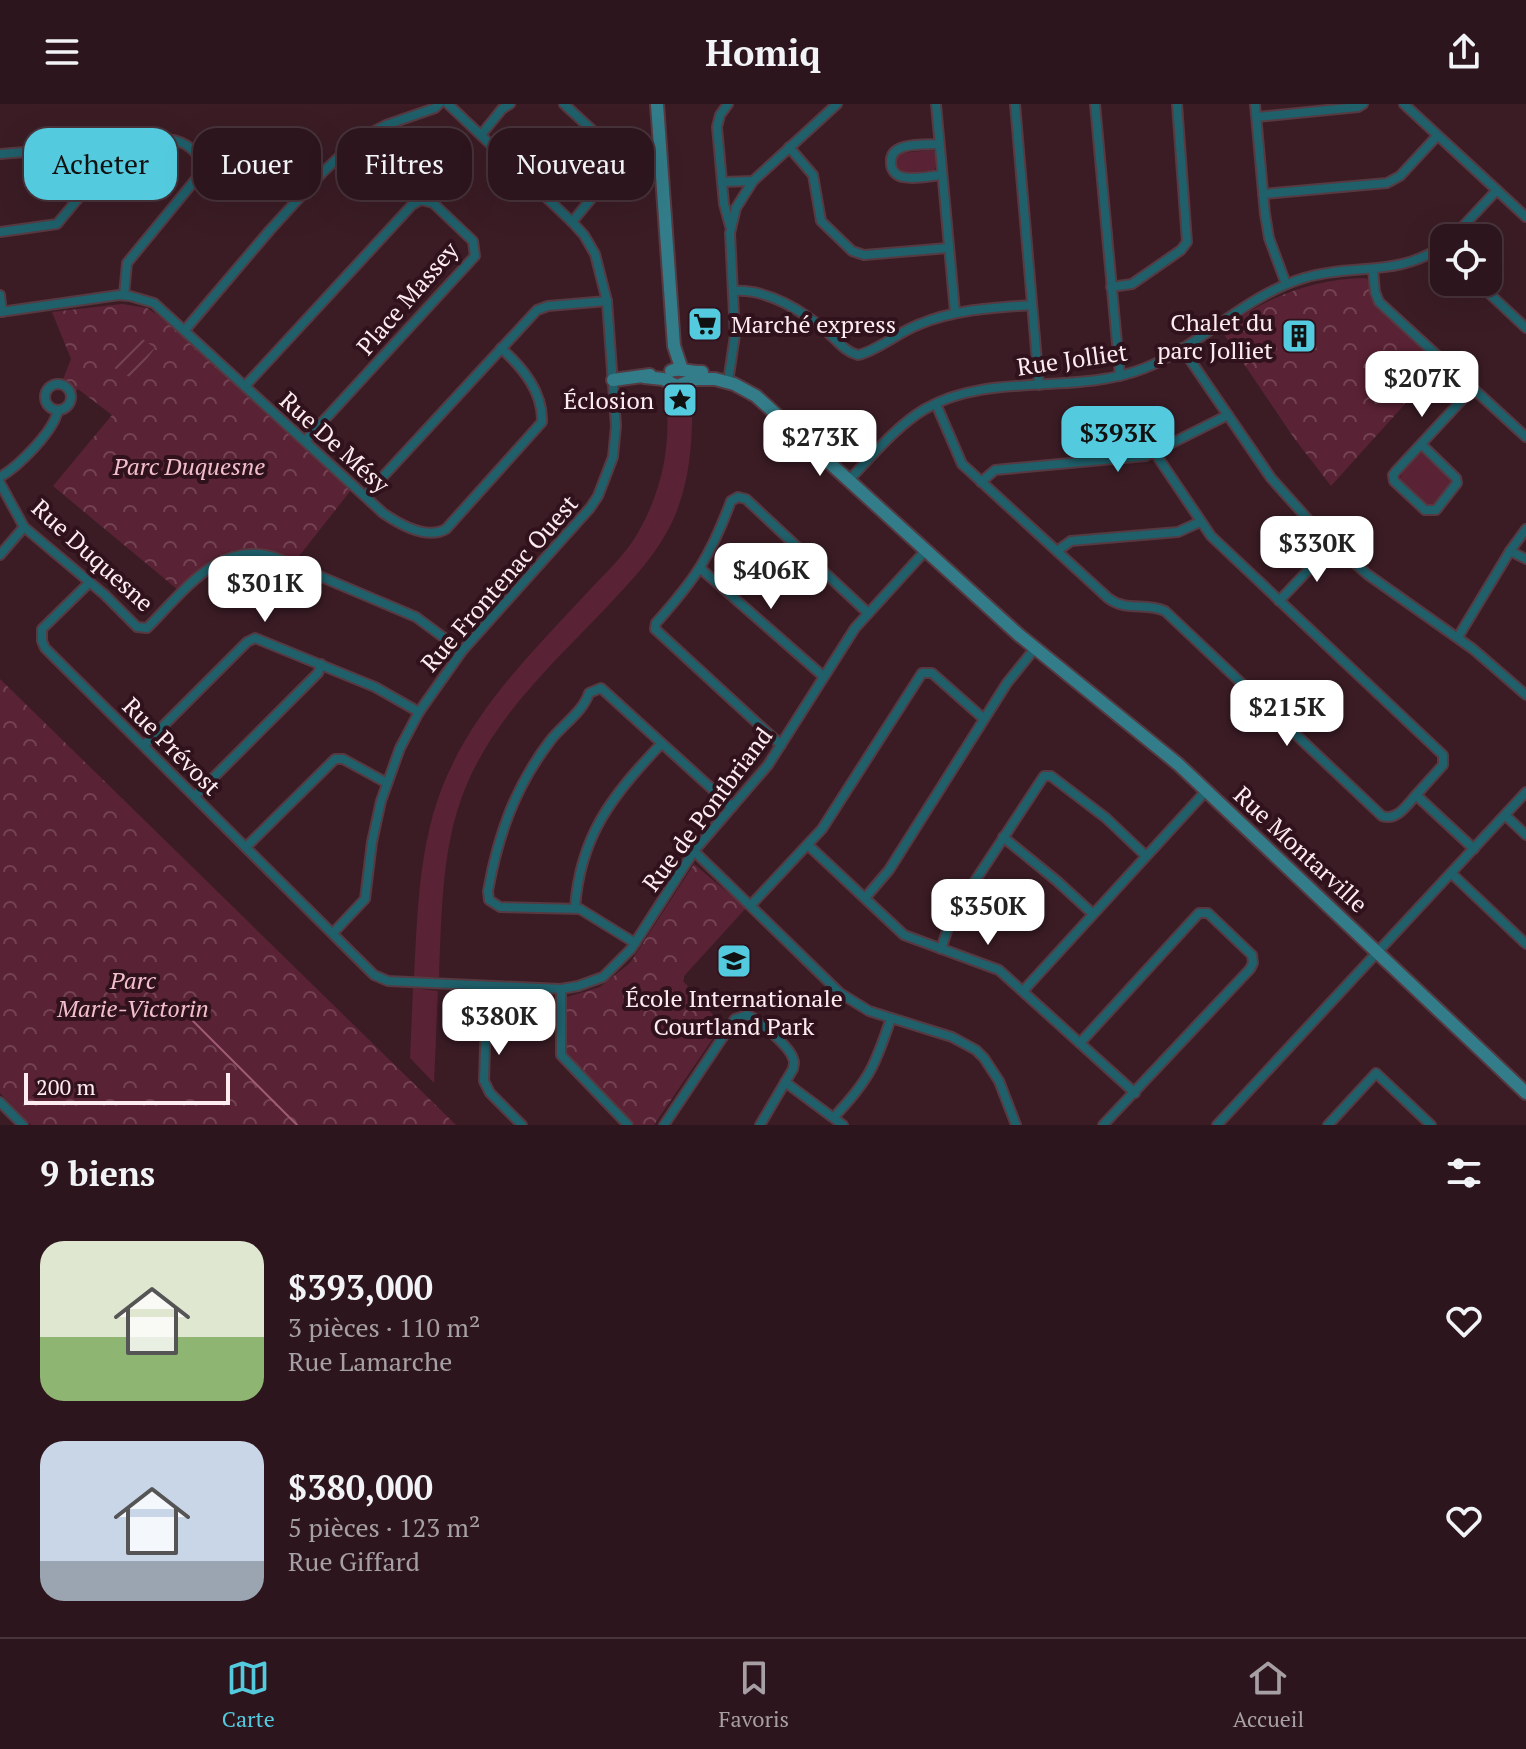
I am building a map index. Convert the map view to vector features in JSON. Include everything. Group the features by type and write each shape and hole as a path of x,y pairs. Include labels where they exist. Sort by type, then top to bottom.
{"street":[{"path":"185,330 281,218 357,140 439,104"},
{"name":"Rue Frontenac Ouest","path":"333,933 365,899 372,842 387,783 419,712 462,651 598,496 616,444 607,301 595,254 572,222 448,104"},
{"path":"481,135 502,109 510,104"},
{"path":"564,104 591,129 596,139 596,193 572,222"},
{"path":"655,104 676,375"},
{"path":"728,104 717,124 726,217 731,226"},
{"path":"728,379 735,335 731,226 739,202 753,181 836,104"},
{"path":"936,104 955,312"},
{"path":"1015,104 1039,385"},
{"path":"1095,104 1120,376"},
{"path":"1111,287 1132,284 1181,250 1187,242 1177,104"},
{"path":"1255,104 1269,238 1286,284"},
{"path":"1257,117 1363,104"},
{"path":"1404,104 1526,217"},
{"path":"1263,194 1387,183 1400,176 1437,136"},
{"path":"124,295 126,265 200,174 203,164 196,154 177,141"},
{"path":"939,144 900,148 893,154 891,164 894,172 903,177 942,175"},
{"path":"789,147 813,175 820,219 854,252 864,255 948,248"},
{"path":"0,154 24,152"},
{"path":"722,182 753,181"},
{"path":"1465,224 1497,190"},
{"path":"0,232 52,226 61,221 78,200"},
{"name":"Place Massey","path":"245,386 412,205 421,200 433,203 473,241 475,256 305,441"},
{"name":"Rue Jolliet","path":"851,478 903,425 936,404 979,391 1120,376 1151,365 1182,348 1240,308 1286,284 1331,272 1409,264 1430,254"},
{"path":"1373,270 1379,302 1526,437"},
{"path":"735,291 754,293 791,307 855,354 864,353 915,325 955,312 1032,305"},
{"path":"0,295 1,312"},
{"name":"Rue De Mésy","path":"1,312 124,295 154,303 388,516 431,534 446,529 542,422 539,402 528,377 501,348"},
{"path":"1492,296 1526,328"},
{"path":"365,496 501,348 542,308 607,301"},
{"path":"1182,348 1271,478 1332,545 1367,574 1458,637 1526,695"},
{"name":"Rue Montarville","path":"613,380 676,375 728,379 763,392 851,478 1017,626 1036,647 1161,749 1526,1093"},
{"path":"1421,444 1456,478 1457,483 1431,512 1394,481 1393,475 1421,444 1473,388"},
{"path":"936,404 961,462 1112,602 1129,607 1158,608 1174,619 1382,816 1395,817 1442,767 1444,756 1211,536 1155,453"},
{"path":"0,480 22,461 56,419 58,410"},
{"path":"981,482 995,470 1155,453 1228,415"},
{"name":"Rue Duquesne","path":"0,480 24,527 142,629 152,623 198,576 217,563 241,554 264,554 416,617 462,651"},
{"path":"781,745 656,631 656,623 701,569 720,533 731,501 742,497 868,613"},
{"path":"1057,551 1071,541 1178,532 1200,522"},
{"path":"0,555 24,527"},
{"path":"1458,637 1526,529"},
{"path":"1279,601 1332,545"},
{"name":"Rue de Pontbriand","path":"333,933 381,979 561,989 603,977 635,943 694,851 760,776 823,676 868,613 928,548"},
{"path":"1510,551 1526,559"},
{"path":"701,569 823,676"},
{"name":"Rue Prévost","path":"90,582 45,625 41,635 45,648 333,933"},
{"path":"144,745 251,639 259,638 379,689 419,712"},
{"path":"865,898 889,870 1007,683 1036,647"},
{"path":"195,796 318,673 321,664"},
{"path":"751,905 808,845 834,811 922,673 932,673 984,719"},
{"path":"635,943 575,908 500,907 489,900 493,864 512,802 552,739 586,702 589,693 601,688 732,807"},
{"path":"575,908 582,862 594,829 624,785 661,744"},
{"path":"246,847 335,759 343,759 387,783"},
{"path":"941,949 952,916 1039,779 1049,775 1106,818 1146,856"},
{"path":"1023,991 1206,791"},
{"path":"1217,1125 1526,792"},
{"path":"1416,795 1474,849"},
{"path":"1505,815 1526,835"},
{"path":"1003,837 1093,914"},
{"path":"808,845 904,935 993,966 1135,1093"},
{"path":"694,851 840,993 869,1011 952,1037 976,1050 999,1081 1016,1125"},
{"path":"1451,873 1526,944"},
{"path":"1080,1043 1197,914 1205,912 1211,916 1250,953 1252,965 1103,1125"},
{"path":"487,986 484,1081 490,1093 522,1125"},
{"path":"561,989 559,1047 562,1058 628,1125"},
{"path":"664,1125 735,1019 747,1015 756,1019 792,1056 794,1067 760,1125"},
{"path":"834,1117 862,1087 876,1064 891,1018"},
{"path":"1328,1125 1376,1073 1431,1125"},
{"path":"785,1082 843,1125"},
{"path":"0,1102 23,1125"}],"green space":[{"path":"935,152 936,167 933,171 906,173 897,167 896,159 901,153"},
{"path":"1369,280 1370,296 1375,305 1440,365 1331,486 1294,438 1221,330 1289,292 1326,282"},
{"name":"Parc Duquesne","path":"122,304 147,308 165,320 351,490 296,560 260,549 231,551 205,564 177,589 53,486 112,415 78,389 74,393 69,385 62,382 71,359 52,312"},
{"path":"137,335 155,348 133,377 120,373 111,363"},
{"path":"692,388 688,467 676,513 644,565 531,687 483,752 461,799 448,849 439,977 414,977 422,867 433,814 453,763 480,717 512,675 634,540 655,497 664,462 667,427 665,390 682,393"},
{"path":"1422,453 1452,481 1430,507 1400,479 1408,463"},
{"name":"Parc Marie-Victorin","path":"0,679 456,1125 31,1125 0,1093"},
{"path":"694,864 746,908 684,976 683,981 722,1025 654,1125 635,1125 566,1055 567,997 600,987 630,963"},
{"path":"413,988 438,991 434,1083 410,1058"}],"waterway":[{"path":"179,1007 297,1125"}],"place":[{"name":"Marché express","path":"705,324"},
{"name":"Chalet du parc Jolliet","path":"1299,336"},
{"name":"Éclosion","path":"680,400"},
{"name":"École Internationale Courtland Park","path":"734,961"}]}
